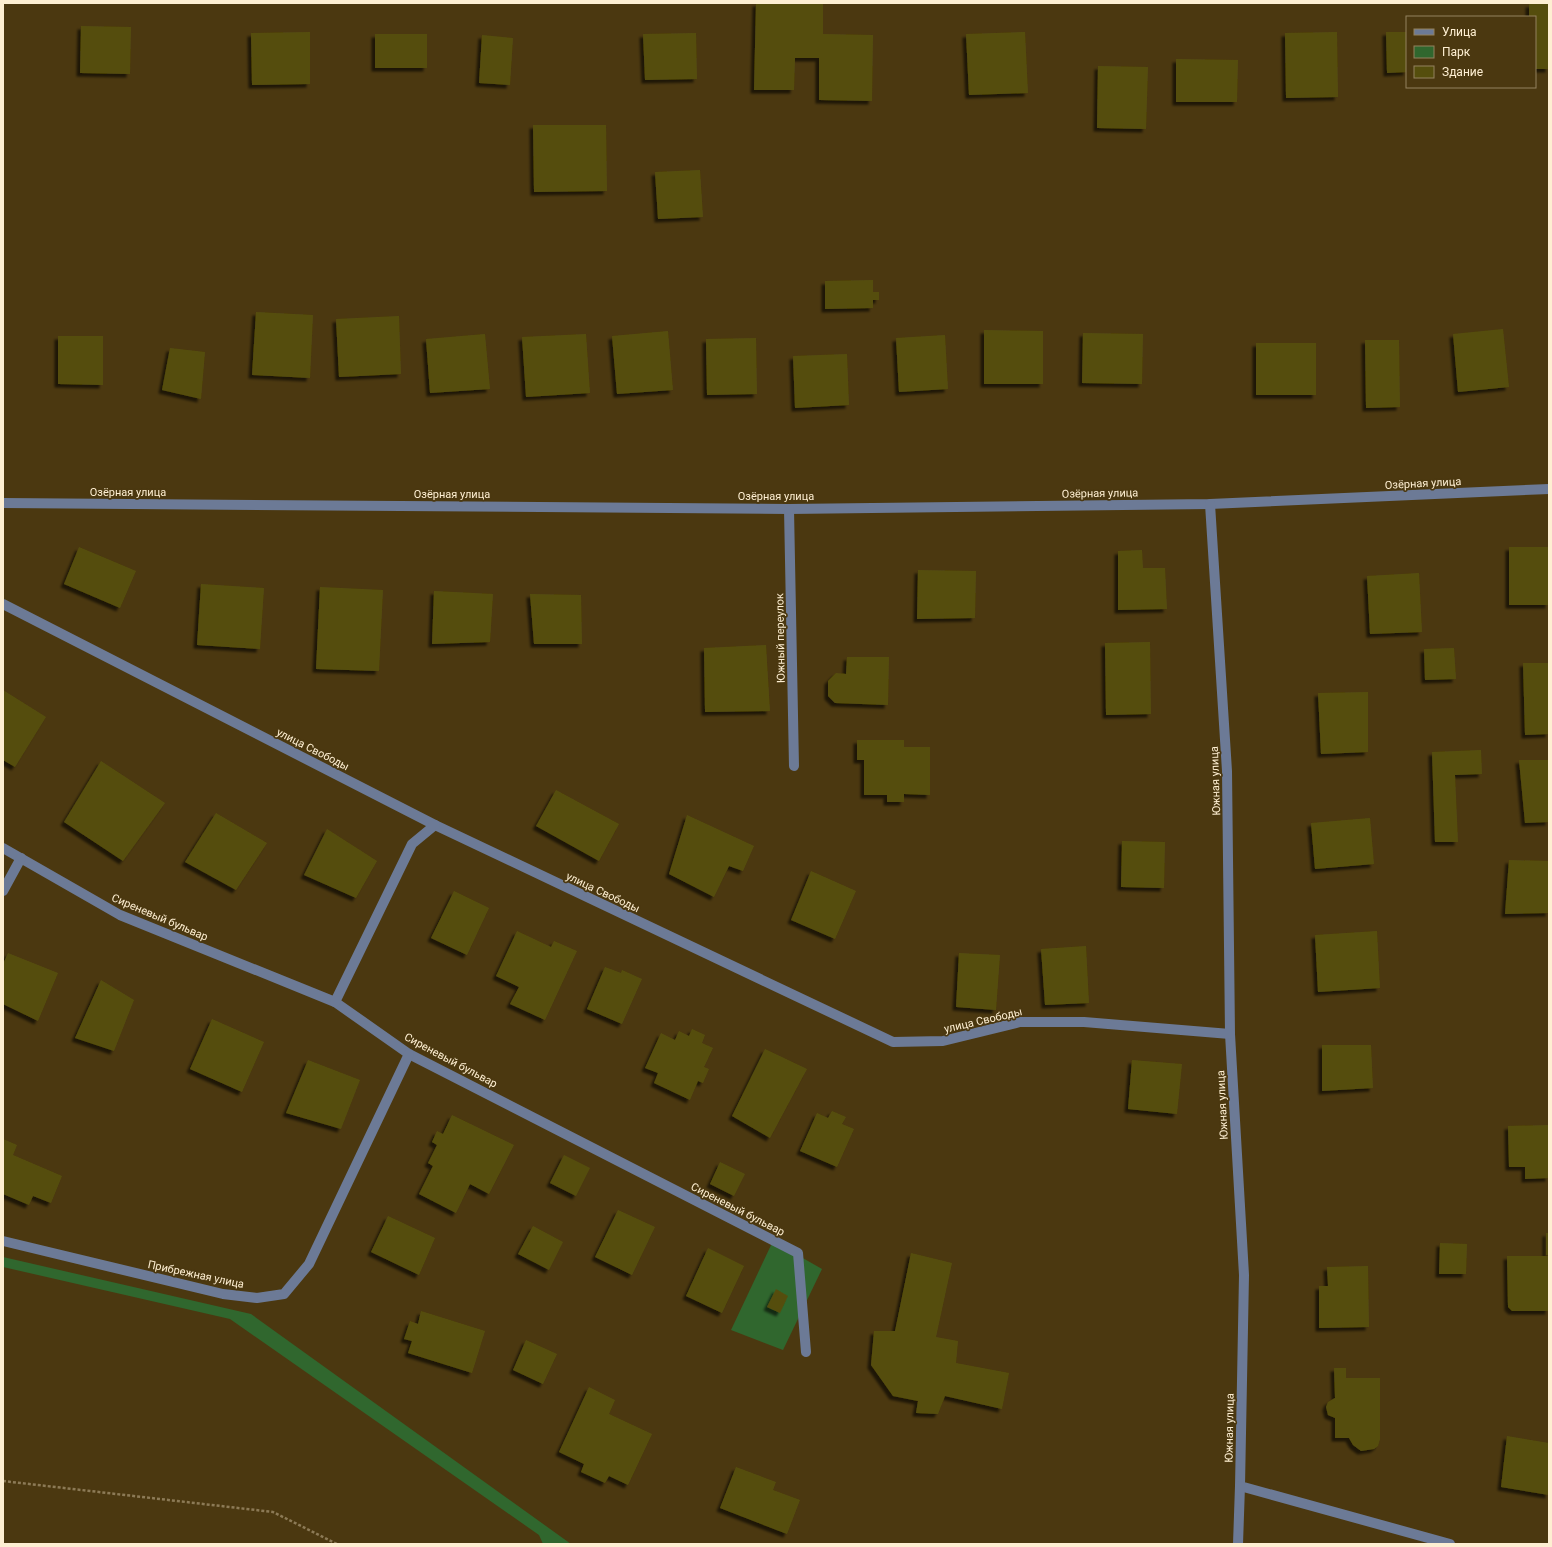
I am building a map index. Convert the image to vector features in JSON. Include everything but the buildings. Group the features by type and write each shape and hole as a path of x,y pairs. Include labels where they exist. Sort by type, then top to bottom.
{"street":[{"name":"Озёрная улица","path":"3,503 789,509 1210,504 1549,489"},
{"name":"Южная улица","path":"1210,504 1227,771 1230,1034 1244,1275 1238,1544"},
{"name":"Южный переулок","path":"789,509 794,766"},
{"name":"улица Свободы","path":"3,604 435,825 893,1042 943,1041 1020,1022 1084,1022 1230,1034"},
{"path":"335,1002 412,844 435,825"},
{"name":"Сиреневый бульвар","path":"3,848 120,915 335,1002 409,1054 798,1253 806,1352"},
{"path":"3,892 21,858"},
{"name":"Прибрежная улица","path":"3,1241 223,1294 257,1298 284,1294 309,1264 409,1054"},
{"path":"1240,1486 1450,1544"}],"path":[{"path":"3,1481 273,1512 336,1544"}],"green space":[{"path":"773,1241 822,1269 783,1350 731,1330"},
{"path":"3,1257 251,1314 571,1544 543,1544 539,1535 230,1319 3,1267"}]}
